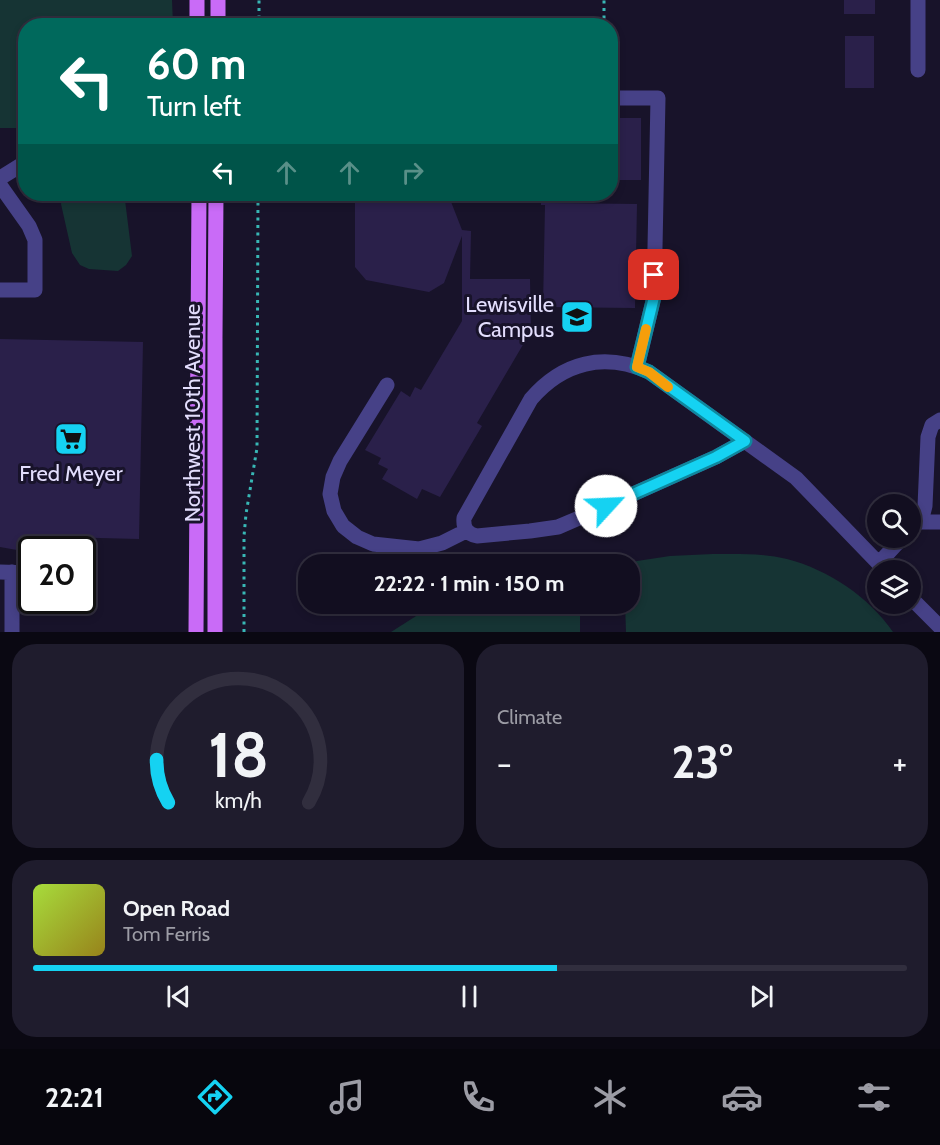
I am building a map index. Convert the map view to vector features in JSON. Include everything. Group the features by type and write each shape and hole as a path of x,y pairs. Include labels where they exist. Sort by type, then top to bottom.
{"main road":[{"path":"197,18 198,0"},
{"path":"218,0 218,18"},
{"name":"Northwest 10th Avenue","path":"196,632 200,201"},
{"name":"Northwest 10th Avenue","path":"215,632 216,201"}],"street":[{"path":"918,0 918,70"},
{"path":"618,98 658,98 654,297 637,367"},
{"path":"0,177 18,167"},
{"path":"0,185 29,226 35,240 35,290 0,290"},
{"path":"745,441 716,457 558,527 477,536 471,535 463,525 464,518 531,399 551,379 561,373 585,364 608,362 637,367 649,372 745,441 796,478 875,560"},
{"path":"387,385 340,461 333,477 330,494 334,511 343,526 350,532 373,543 419,549 442,543 466,531"},
{"path":"921,516 925,506 928,437 932,425 940,420"},
{"path":"921,524 940,522"},
{"path":"6,572 12,632"},
{"path":"921,608 940,627"}],"path":[{"path":"259,0 259,18"},
{"path":"604,0 604,18"},
{"path":"244,632 244,536 257,448 258,201"}],"green space":[{"path":"0,0 172,0 173,18 18,18 18,128 0,128"},
{"path":"61,201 125,201 132,256 126,265 118,271 89,269 80,265 72,253"},
{"path":"750,554 778,557 803,564 833,578 860,596 867,602 867,614 878,614 893,632 626,632 625,614 640,614 640,561 670,556"},
{"path":"419,614 580,614 580,632 391,632"}],"building":[{"path":"844,0 875,0 875,14 844,14"},
{"path":"845,36 874,36 874,88 845,88"},
{"path":"618,118 641,118 641,180 618,180"},
{"path":"451,201 462,230 471,231 470,279 530,279 531,331 477,423 482,426 440,497 422,489 417,499 382,479 388,469 378,464 381,458 365,450 401,391 410,397 415,387 421,390 462,321 462,236 444,283 429,292 366,280 355,267 355,202"},
{"path":"541,201 637,204 635,308 543,307 545,205 541,205"},
{"name":"Fred Meyer","path":"0,339 143,342 139,539 96,538 96,536 18,536 18,550 0,547"}],"slow traffic":[{"path":"646,329 637,367 649,372 668,387"}],"place":[{"name":"Lewisville Campus","path":"577,317"},
{"name":"Fred Meyer","path":"71,439"}],"route":[{"path":"606,506 716,457 745,441 649,372 637,367 654,297 654,275"}]}
